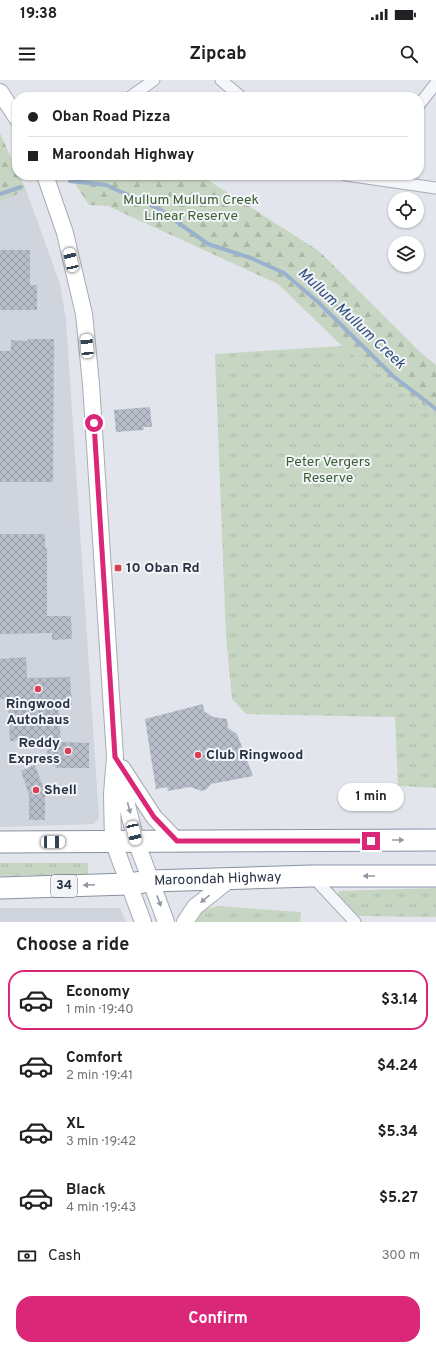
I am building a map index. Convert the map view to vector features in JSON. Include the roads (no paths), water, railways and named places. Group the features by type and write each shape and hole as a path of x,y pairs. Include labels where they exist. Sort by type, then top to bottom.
{"highway":[{"path":"0,842 434,839"},
{"name":"Maroondah Highway","path":"0,888 312,876 436,876"}],"main road":[{"path":"0,92 12,110"},
{"path":"47,180 65,233 84,314 91,384 115,757 112,794 113,841 143,922"},
{"path":"115,757 136,841 166,922"},
{"path":"115,757 154,817 177,841"},
{"path":"185,922 195,907 230,879"}],"street":[{"path":"137,92 154,80"},
{"path":"221,80 235,92"},
{"path":"424,99 436,83"},
{"path":"393,180 436,188"},
{"path":"312,876 355,922"}],"waterway":[{"name":"Mullum Mullum Creek","path":"70,181 106,185 159,209 208,244 251,258 284,273 318,302 393,376 436,409"},
{"name":"Mullum Mullum Creek","path":"0,194 21,187"}],"place":[{"name":"10 Oban Rd","path":"118,568"},
{"name":"Ringwood Autohaus","path":"38,689"},
{"name":"Reddy Express","path":"68,751"},
{"name":"Club Ringwood","path":"198,755"},
{"name":"Shell","path":"36,790"}],"park label":[{"name":"Mullum Mullum Creek Linear Reserve","path":"191,208"},
{"name":"Peter Vergers Reserve","path":"328,470"}]}
